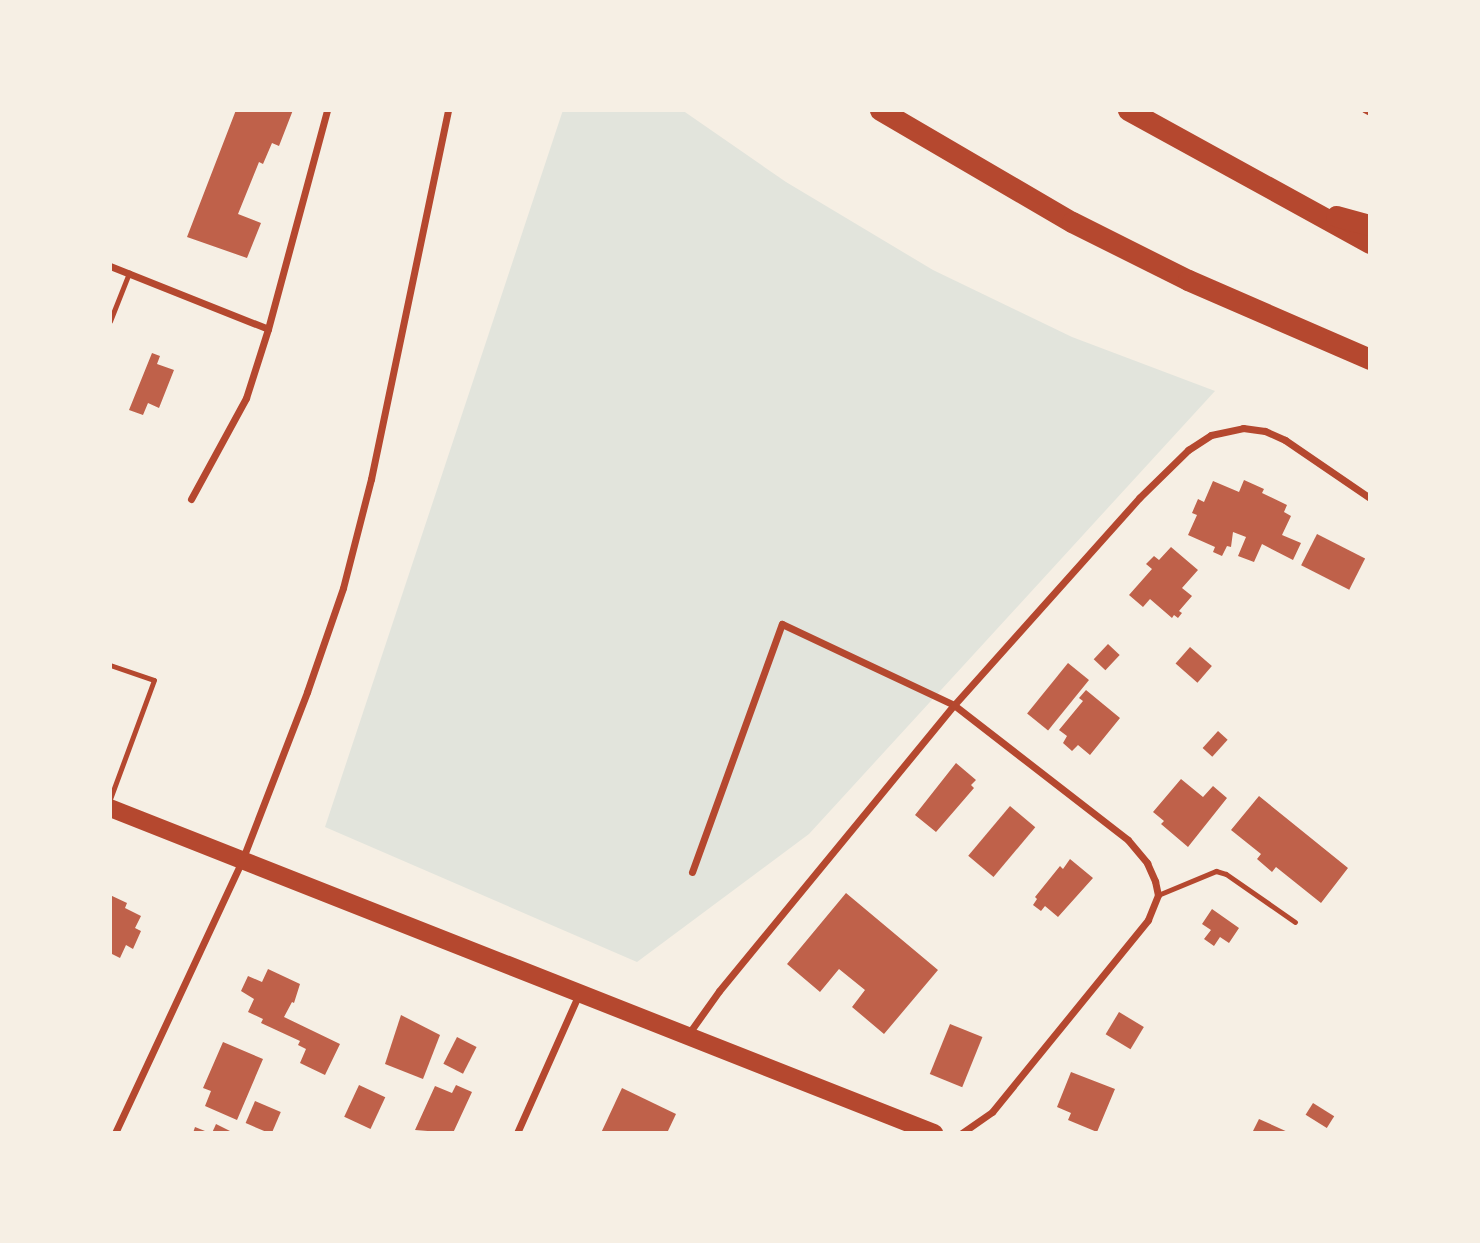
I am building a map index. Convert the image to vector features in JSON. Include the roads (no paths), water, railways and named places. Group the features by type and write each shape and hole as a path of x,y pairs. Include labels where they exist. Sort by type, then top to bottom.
{"highway":[{"path":"880,110 1072,222 1266,316 1370,359"},
{"path":"1128,110 1370,243"},
{"path":"1303,206 1370,225"}],"main road":[{"path":"110,808 243,858 933,1133"}],"street":[{"path":"191,499 246,398 268,329 327,110"},
{"path":"115,1133 243,858 307,692 343,588 371,479 448,110"},
{"path":"110,266 268,329"},
{"path":"687,1036 719,991 954,705 1139,498 1188,450 1210,435 1243,428 1265,431 1285,440 1370,498"},
{"path":"692,872 782,624 954,705 1128,840 1147,863 1155,881 1158,895 1148,920 992,1112 962,1133"},
{"path":"517,1133 580,994"}],"lane":[{"path":"1364,110 1370,113"},
{"path":"110,321 130,274"},
{"path":"110,664 154,680 110,799"},
{"path":"1158,895 1216,872 1226,874 1295,922"}]}
